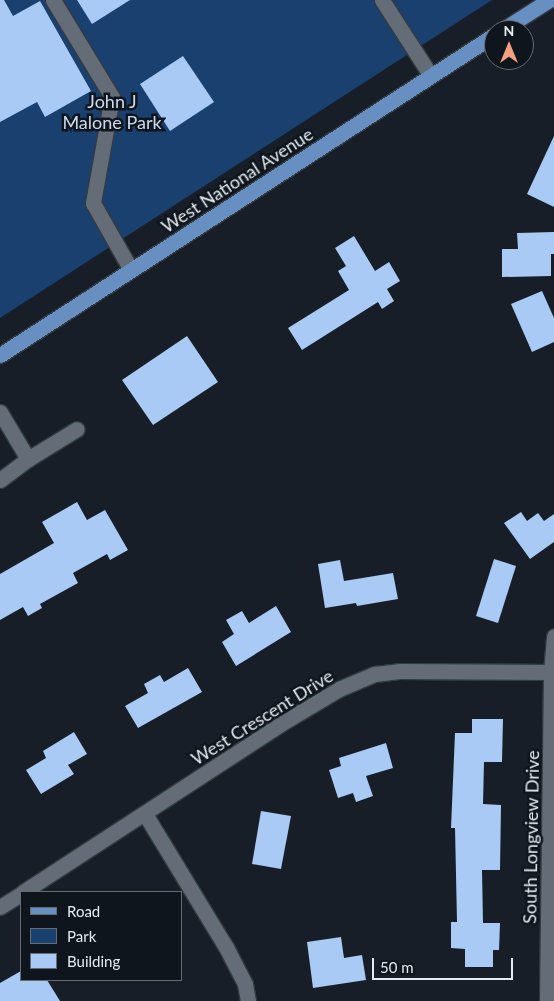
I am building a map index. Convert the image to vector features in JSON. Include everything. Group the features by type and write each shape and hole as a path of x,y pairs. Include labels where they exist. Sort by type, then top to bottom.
{"main road":[{"path":"517,20 548,0"},
{"name":"West National Avenue","path":"0,355 484,42"}],"street":[{"path":"53,0 112,97 93,203 131,270"},
{"path":"382,0 431,76"},
{"path":"0,412 28,459"},
{"path":"0,480 28,459 77,429"},
{"name":"South Longview Drive","path":"547,1001 552,849 552,672 554,636"},
{"name":"West Crescent Drive","path":"25,891 287,720 339,689 376,674 399,671 552,672"},
{"path":"145,814 226,947 245,984 248,1001"},
{"name":"West Crescent Drive","path":"0,907 20,894"}],"green space":[{"name":"John J Malone Park","path":"0,0 492,0 0,318"}],"building":[{"path":"0,0 4,0 13,16 40,1 91,91 45,117 37,102 0,122"},
{"path":"77,0 130,0 92,24"},
{"path":"183,56 214,102 170,131 140,84"},
{"path":"554,136 554,207 527,194"},
{"path":"554,232 551,276 502,277 502,249 518,249 517,233"},
{"path":"354,236 375,271 389,262 400,281 387,289 394,301 382,309 378,302 302,350 288,328 349,290 338,271 346,266 335,248"},
{"path":"542,291 554,318 554,342 532,352 511,304"},
{"path":"187,336 218,382 153,425 122,380"},
{"path":"77,502 87,520 105,510 128,550 110,560 107,554 73,573 78,583 40,604 42,608 28,616 23,607 0,620 0,574 54,543 42,522"},
{"path":"521,512 527,521 538,513 544,521 554,514 554,542 530,559 504,523"},
{"path":"494,559 516,566 498,623 476,616"},
{"path":"340,560 344,581 393,573 398,599 357,606 356,603 325,608 318,564"},
{"path":"276,606 291,632 236,666 222,642 234,634 226,620 242,611 249,623"},
{"path":"188,668 202,692 138,728 125,706 148,693 144,684 160,675 164,682"},
{"path":"472,719 503,719 502,762 484,762 483,804 501,805 500,870 482,870 483,923 500,923 499,950 493,950 493,967 465,967 465,949 451,948 451,922 457,922 455,828 451,828 455,733 472,733"},
{"path":"74,732 87,754 68,765 74,774 41,794 26,770 46,758 43,751"},
{"path":"386,743 393,768 366,776 373,796 356,802 353,793 338,798 329,770 341,766 339,758"},
{"path":"261,811 291,816 281,869 252,864"},
{"path":"341,937 344,958 362,955 366,980 313,988 307,942"},
{"path":"20,972 20,981 48,981 60,1001 0,1001 0,983"}]}
